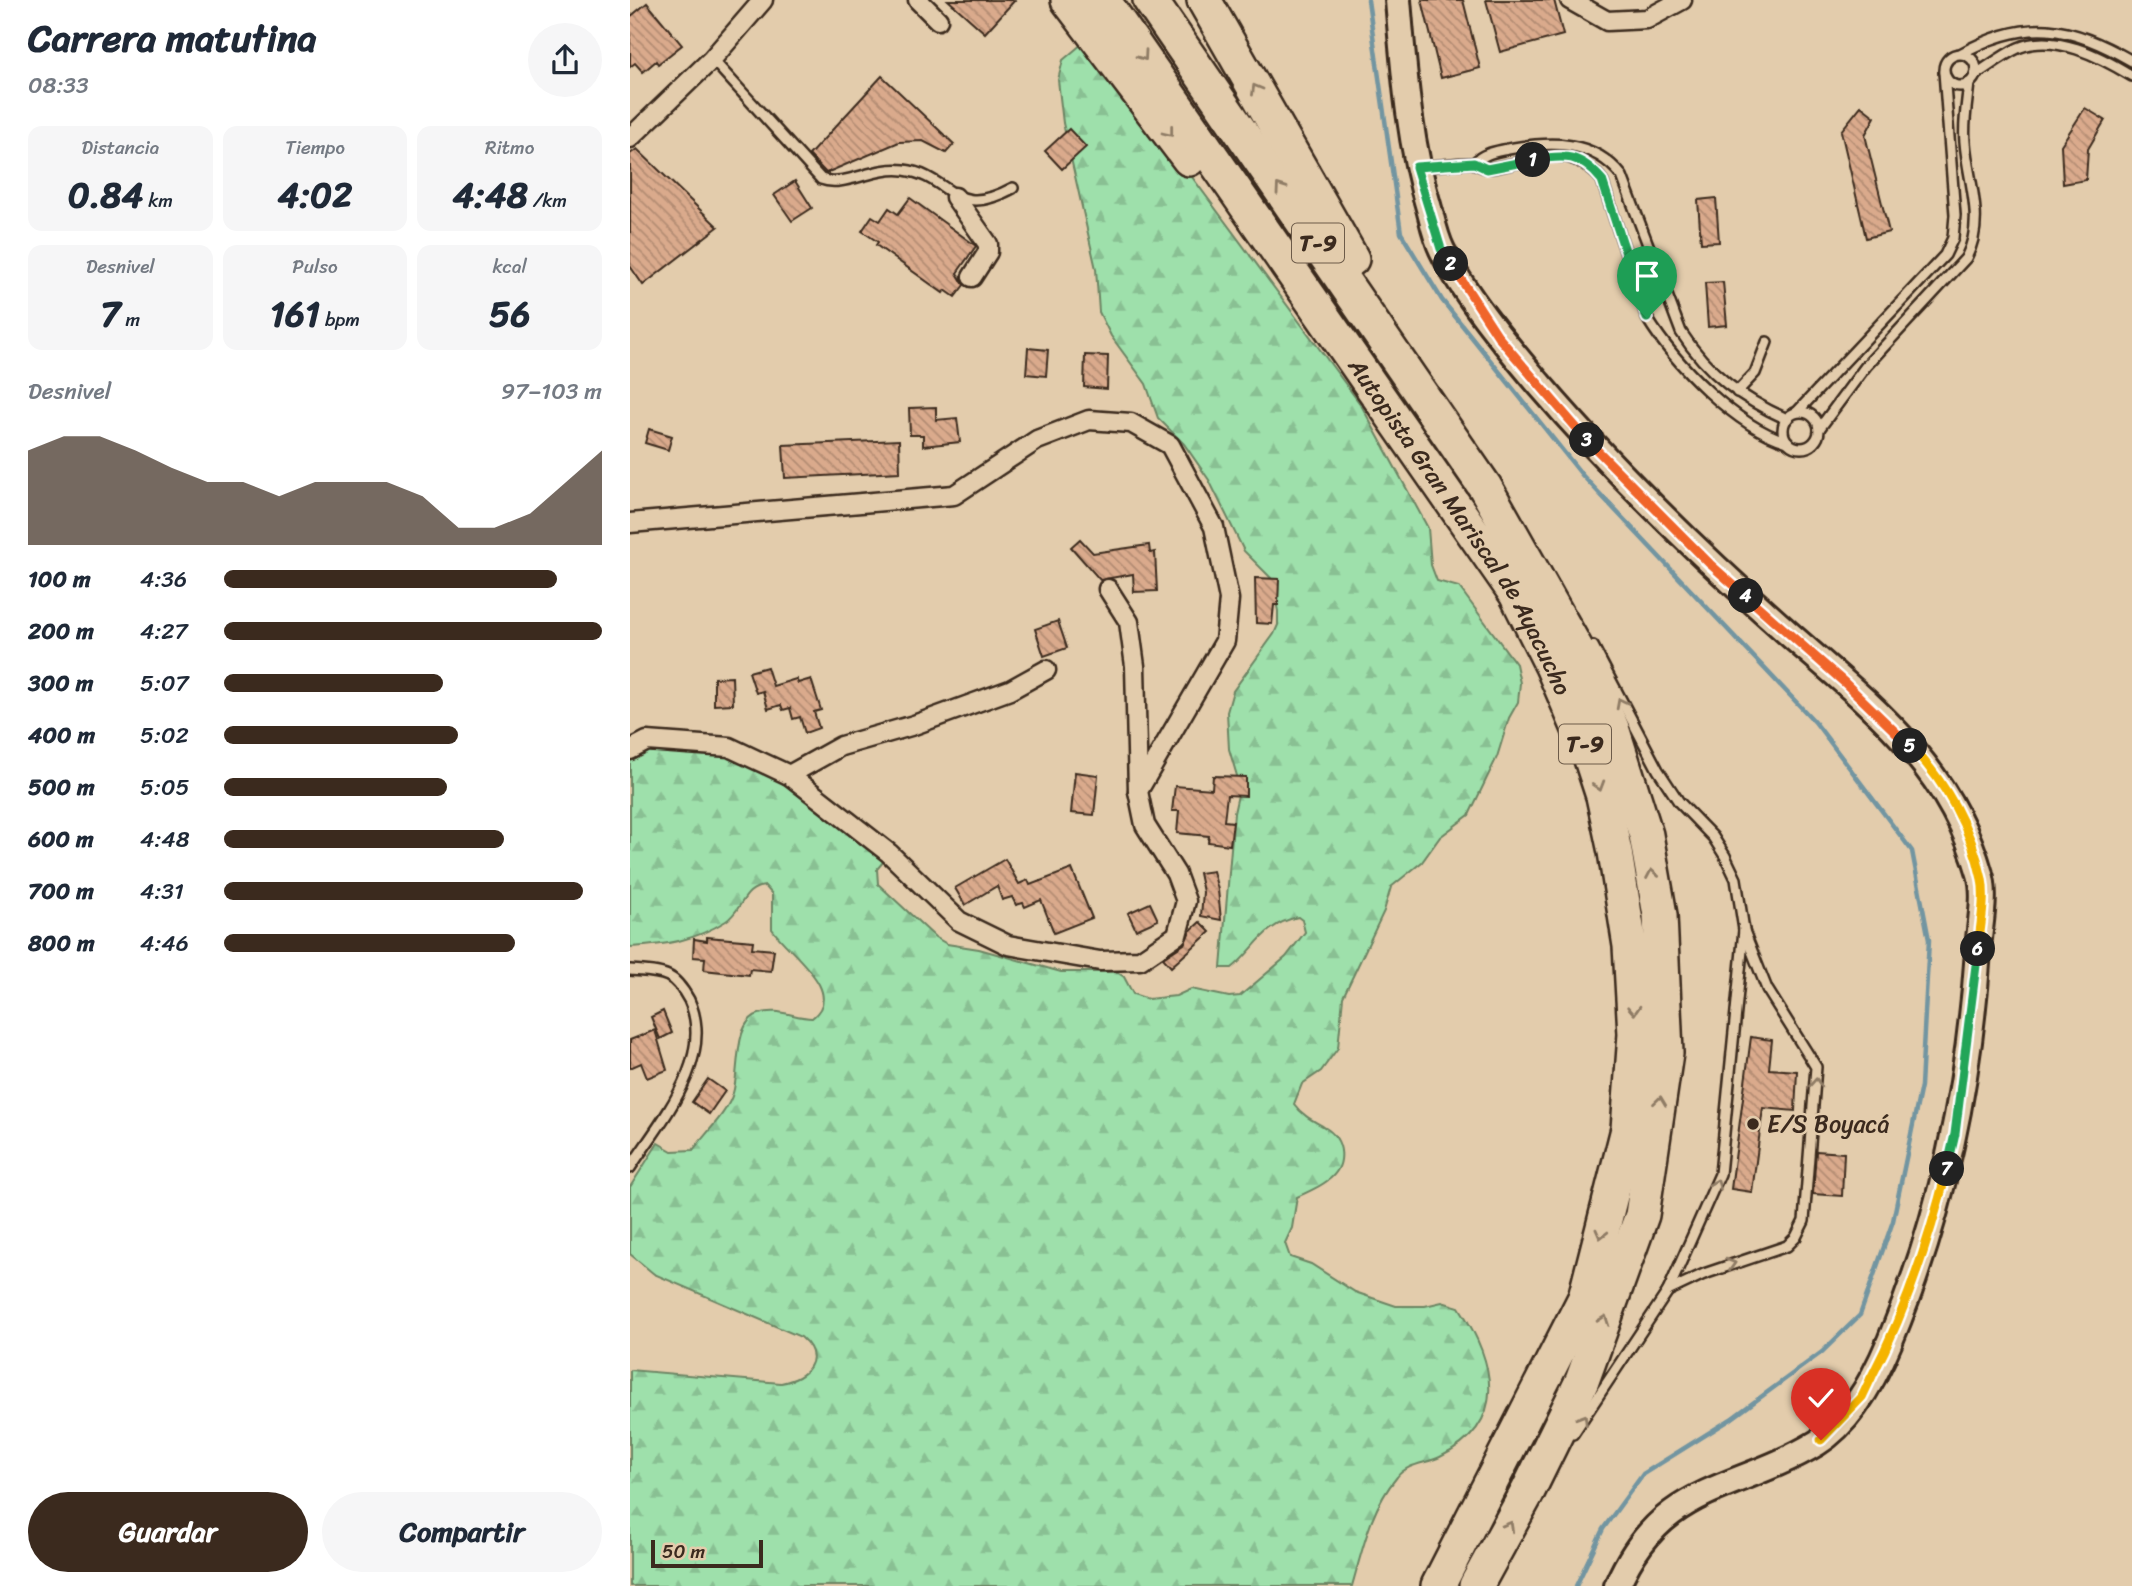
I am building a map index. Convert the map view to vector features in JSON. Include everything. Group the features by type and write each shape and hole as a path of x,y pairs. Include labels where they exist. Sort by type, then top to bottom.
{"highway":[{"path":"1068,0 1341,363 1454,502"},
{"name":"Autopista Gran Mariscal de Ayacucho","path":"1103,0 1516,594 1552,666 1588,750 1603,796 1630,946 1635,1034 1628,1129 1585,1298 1438,1586"},
{"name":"Autopista Gran Mariscal de Ayacucho","path":"1150,0 1485,487 1577,650 1612,728 1646,835 1660,915 1666,1053 1642,1215 1582,1381 1527,1493 1476,1586"},
{"path":"1204,0 1387,317 1477,457 1485,487"}],"main road":[{"path":"1398,0 1416,167 1441,249 1500,339 1587,439 1710,564 1845,683 1922,758 1960,815 1983,880 1977,972 1955,1134 1936,1214 1914,1278 1889,1344 1862,1397 1821,1440 1758,1472 1725,1482 1687,1502 1656,1525 1638,1546 1617,1586"}],"street":[{"path":"630,138 712,59 762,0"},
{"path":"918,0 938,20"},
{"path":"1570,0 1607,22 1647,19 1682,0"},
{"path":"955,197 988,244 988,252 972,277"},
{"path":"630,523 954,495 1037,440 1088,420 1131,423 1170,445 1214,527 1229,599 1225,641 1138,791"},
{"path":"630,750 647,741 729,747 789,775 889,853 959,921 1008,945 1100,961 1140,960 1177,935 1186,901 1176,874 1145,825 1138,791 1135,666 1129,622 1108,589"},
{"path":"789,775 841,746 914,725 1010,690 1046,670"}],"lane":[{"path":"1788,442 1783,431 1787,419 1797,412 1911,294 1949,247 1955,215 1944,72 1950,57 1990,37 2011,32 2061,30 2107,47 2132,61"},
{"path":"1944,72 1954,85 1972,79 2020,47 2039,44 2063,45 2088,53 2132,76"},
{"path":"1416,167 1474,163 1487,169 1557,156 1569,156 1588,164 1602,180 1647,318 1654,329 1689,371 1722,402 1761,431 1805,448 1816,441 1819,429 1866,366 1966,258 1971,248 1976,215 1965,145 1972,59 1962,53"},
{"path":"712,59 821,179 838,182 868,172 904,170 925,175 955,197 982,199 1013,188"},
{"path":"1474,163 1488,153 1549,142 1577,147 1611,162 1622,176 1681,332 1707,367 1737,393 1787,419"},
{"path":"1737,393 1755,373 1767,342"},
{"path":"1797,412 1810,414 1819,429"},
{"path":"1545,592 1570,613"},
{"path":"1585,633 1658,770 1679,802 1713,837 1725,856 1736,879 1744,930 1767,989 1816,1067 1804,1221 1796,1237 1787,1246 1704,1273 1668,1291"},
{"path":"1566,1443 1668,1291 1720,1174 1744,930"},
{"path":"630,970 667,975 675,981 690,1004 695,1035 691,1061 682,1087 630,1168"},
{"path":"1527,1493 1559,1453"}],"green space":[{"path":"1089,38 1361,405 1428,528 1431,565 1437,581 1459,587 1516,664 1520,683 1518,702 1509,718 1497,757 1469,815 1440,837 1422,862 1391,887 1384,911 1343,997 1338,1048 1321,1071 1302,1084 1294,1104 1304,1115 1331,1132 1340,1145 1341,1160 1334,1175 1327,1181 1297,1197 1292,1228 1285,1243 1290,1257 1311,1264 1355,1292 1396,1306 1425,1306 1442,1302 1459,1307 1481,1349 1487,1370 1489,1390 1486,1409 1478,1427 1462,1443 1440,1457 1406,1469 1397,1477 1374,1515 1352,1586 630,1586 630,1370 781,1383 799,1377 813,1360 808,1345 801,1337 654,1274 630,1254 630,1187 658,1143 672,1151 693,1150 721,1115 733,1093 741,1037 751,1019 766,1012 812,1018 821,1007 823,996 811,972 772,929 772,894 765,886 752,890 731,917 703,933 668,943 630,947 630,751 639,747 736,746 885,852 884,861 877,869 878,884 935,937 947,944 979,949 1061,972 1117,972 1124,977 1133,994 1148,999 1176,996 1191,989 1229,997 1240,996 1286,957 1305,932 1302,920 1298,917 1286,921 1268,931 1232,968 1221,968 1234,813 1240,786 1229,749 1227,712 1233,691 1274,634 1278,625 1278,611 1271,578 1244,551 1209,480 1184,444 1158,418 1146,384 1111,336 1099,312 1096,269 1063,123 1058,80 1063,60"}],"building":[{"path":"948,0 1015,0 985,33"},
{"path":"1422,0 1463,0 1480,68 1441,78"},
{"path":"1486,0 1554,0 1563,35 1500,52"},
{"path":"647,3 682,45 643,72 635,63 630,67 630,17"},
{"path":"882,76 954,144 946,153 923,141 899,142 826,173 809,155"},
{"path":"1861,106 1875,117 1865,135 1889,232 1866,238 1841,131"},
{"path":"2085,108 2105,120 2088,149 2086,180 2063,184 2061,145"},
{"path":"1069,129 1086,147 1062,169 1045,151"},
{"path":"637,149 718,227 643,285 630,266 630,154"},
{"path":"795,181 812,208 792,221 774,195"},
{"path":"910,198 976,246 957,273 964,285 955,297 945,290 943,293 876,245 878,242 862,231 872,216 880,221 889,208 898,214"},
{"path":"1716,198 1719,242 1701,243 1698,200"},
{"path":"1723,282 1727,325 1708,327 1705,283"},
{"path":"1028,348 1048,350 1046,376 1026,374"},
{"path":"1085,355 1108,356 1107,389 1084,387"},
{"path":"936,407 936,420 957,418 960,442 923,446 923,435 910,435 909,408"},
{"path":"649,429 672,436 668,450 645,443"},
{"path":"899,440 900,472 785,478 783,445"},
{"path":"1080,539 1093,553 1149,545 1150,553 1155,552 1157,591 1134,592 1133,574 1100,580 1071,547"},
{"path":"1255,578 1279,579 1278,605 1274,605 1272,624 1256,623"},
{"path":"1058,621 1067,648 1044,656 1035,629"},
{"path":"767,667 773,686 796,679 798,683 811,679 821,710 814,712 819,728 805,733 800,717 793,719 790,708 783,710 781,705 768,709 763,691 756,693 749,672"},
{"path":"732,677 733,704 714,705 714,678"},
{"path":"1075,772 1098,775 1094,815 1071,813"},
{"path":"1213,776 1246,777 1246,796 1227,795 1224,821 1233,822 1230,845 1208,842 1209,836 1177,833 1179,811 1172,811 1175,786 1212,789"},
{"path":"1005,859 1019,884 1028,880 1030,885 1072,869 1092,918 1054,933 1041,900 1025,907 1023,903 1016,905 1012,897 1002,900 997,886 965,905 955,888"},
{"path":"1213,871 1221,920 1201,916 1203,892 1199,873"},
{"path":"1150,903 1158,920 1136,930 1128,913"},
{"path":"1200,922 1210,932 1171,967 1163,958 1184,944 1190,931"},
{"path":"707,937 753,941 752,948 774,950 771,971 750,969 749,975 704,970 705,958 693,957 694,939 707,941"},
{"path":"663,1011 672,1033 660,1039 651,1017"},
{"path":"655,1030 667,1070 647,1078 641,1063 630,1068 630,1040"},
{"path":"1751,1037 1772,1040 1769,1069 1797,1071 1795,1111 1763,1108 1752,1192 1731,1189"},
{"path":"708,1079 725,1091 709,1114 692,1102"},
{"path":"1816,1151 1844,1153 1842,1196 1813,1194"}],"waterway":[{"path":"1368,0 1401,233 1442,300 1583,476 1815,722 1912,851 1929,940 1921,1086 1893,1221 1860,1315 1822,1352 1731,1419 1643,1474 1603,1529 1576,1586"}],"place":[{"name":"E/S Boyacá","path":"1753,1124"}],"route":[{"path":"1647,318 1602,180 1588,164 1569,156 1557,156 1487,169 1474,163 1416,167 1441,249 1500,339 1587,439 1710,564 1845,683 1922,758 1960,815 1983,880 1977,972 1955,1134 1936,1214 1889,1344 1862,1397 1821,1440"}]}
